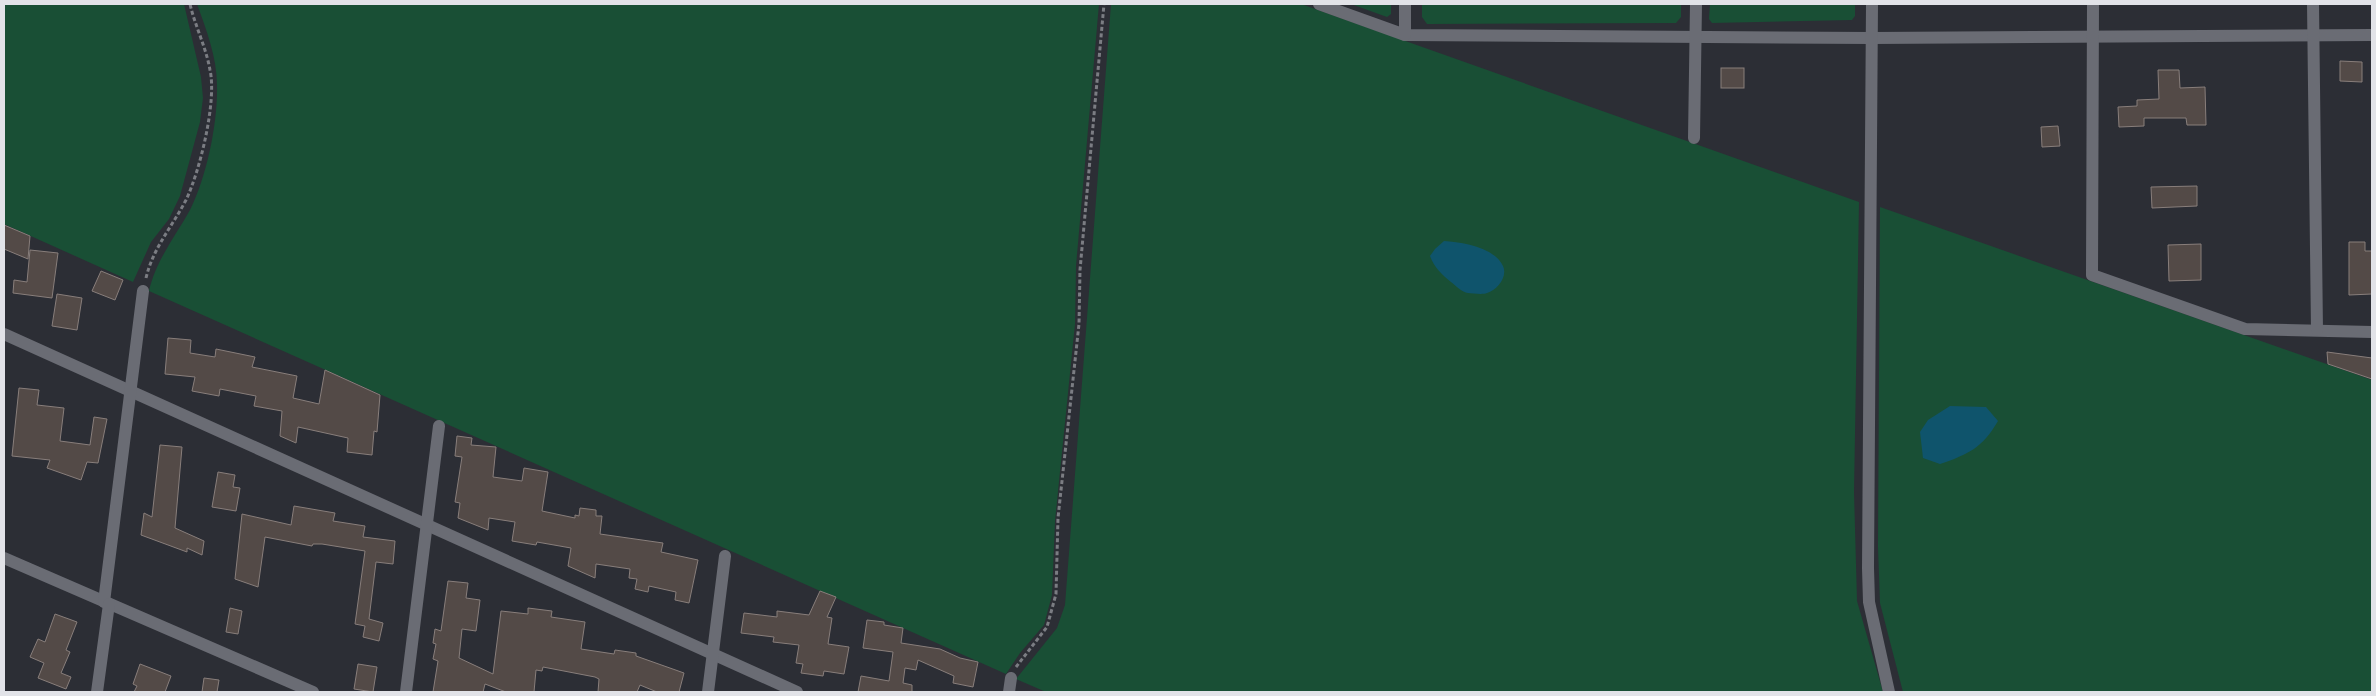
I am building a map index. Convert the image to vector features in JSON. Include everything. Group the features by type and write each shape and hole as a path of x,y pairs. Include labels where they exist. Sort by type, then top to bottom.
{"street":[{"path":"1319,4 1405,35 1872,38 2372,35"},
{"path":"1405,4 1405,35"},
{"path":"1694,138 1696,4"},
{"path":"1872,4 1867,560 1869,602 1889,692"},
{"path":"2093,4 2092,275 2246,329 2372,332"},
{"path":"2313,4 2317,330"},
{"path":"97,692 130,391 143,291"},
{"path":"4,334 797,692"},
{"path":"406,692 439,426"},
{"path":"708,692 725,556"},
{"path":"4,558 313,692"},
{"path":"1009,692 1011,678"}],"path":[{"path":"143,291 153,256 188,195 208,121 212,87 210,69 190,4"},
{"path":"1011,678 1021,658 1047,627 1056,594 1058,518 1079,324 1080,270 1104,4"}],"green space":[{"path":"4,4 184,4 201,77 203,98 200,122 180,196 169,219 151,242 133,282 4,224"},
{"path":"197,4 1099,4 1076,266 1075,324 1055,521 1052,595 1044,625 1020,653 1006,674 149,291 156,269 190,210 202,181 216,115 217,75 210,43"},
{"path":"1111,4 1301,4 1859,202 1854,492 1857,601 1883,692 1046,692 1016,679 1057,628 1065,605"},
{"path":"1351,4 1391,4 1391,14 1387,17"},
{"path":"1422,4 1681,4 1681,17 1676,23 1427,24 1422,17"},
{"path":"1710,4 1855,4 1855,16 1852,20 1712,23 1709,19"},
{"path":"1880,207 2372,380 2372,692 1903,692 1880,603 1878,547"}],"water":[{"path":"1444,241 1468,244 1493,254 1503,266 1504,274 1501,282 1485,294 1468,293 1459,289 1444,277 1430,256"},
{"path":"1950,406 1986,407 1998,421 1986,438 1974,449 1940,464 1923,458 1920,432 1928,420"}],"building":[{"path":"2340,61 2362,62 2362,82 2340,81"},
{"path":"1721,68 1744,68 1744,88 1721,88"},
{"path":"2158,70 2179,70 2180,88 2205,87 2206,125 2187,125 2186,118 2144,118 2144,126 2119,127 2118,107 2137,106 2137,100 2159,99"},
{"path":"2058,126 2060,146 2042,147 2041,127"},
{"path":"2197,186 2197,206 2152,208 2151,187"},
{"path":"4,225 30,236 28,259 4,249"},
{"path":"2349,242 2365,242 2365,251 2372,251 2372,294 2349,295"},
{"path":"2201,244 2201,280 2169,281 2168,245"},
{"path":"30,250 58,253 52,298 13,293 14,280 27,282"},
{"path":"101,271 123,280 115,300 92,291"},
{"path":"57,294 82,298 77,330 52,326"},
{"path":"168,338 191,340 190,353 215,357 216,349 255,357 252,367 297,376 293,398 319,404 325,370 380,395 377,432 374,431 372,455 347,452 348,438 298,427 296,443 280,436 282,411 254,406 256,396 220,389 219,396 192,391 195,377 165,374"},
{"path":"2327,352 2372,358 2372,379 2328,364"},
{"path":"19,388 39,390 37,405 64,408 60,441 90,445 94,417 107,419 98,463 87,462 81,480 47,468 50,460 12,456"},
{"path":"457,436 472,438 471,445 496,447 493,477 522,481 524,468 548,472 542,511 575,518 575,515 579,516 580,508 596,510 596,516 602,516 600,534 663,543 661,552 698,560 689,603 675,600 676,592 649,586 648,592 635,589 637,579 629,578 630,569 596,564 595,578 568,566 571,548 537,542 536,545 512,541 515,522 489,518 488,530 458,518 460,503 455,502 462,457 455,456"},
{"path":"160,445 182,447 175,528 204,541 202,555 187,548 187,552 141,535 144,513 152,517"},
{"path":"218,472 235,475 233,487 240,488 236,511 212,507"},
{"path":"294,506 335,513 333,521 365,526 363,537 395,541 393,564 376,562 369,619 383,623 379,641 363,637 365,626 355,624 365,551 322,544 313,544 312,546 265,537 258,587 235,579 242,514 291,525"},
{"path":"448,581 468,583 466,598 480,600 476,631 462,629 459,658 493,674 501,611 528,614 528,608 552,611 551,617 585,622 581,649 614,654 615,650 636,653 636,656 684,673 679,692 657,692 640,685 637,692 598,692 599,679 595,677 543,667 542,671 536,670 534,692 506,692 485,684 483,692 433,692 438,661 433,659 436,644 433,643 435,629 441,631"},
{"path":"820,591 836,597 827,617 832,618 828,644 849,647 844,674 824,671 823,676 801,673 803,664 796,663 799,645 773,642 774,637 741,633 744,613 777,617 777,611 809,615"},
{"path":"230,608 242,611 238,634 226,632"},
{"path":"55,614 77,622 66,650 70,652 61,673 71,677 66,689 38,678 44,663 30,657 38,639 45,642"},
{"path":"867,620 884,622 884,625 903,628 901,643 940,649 960,658 978,662 973,687 953,683 954,676 918,660 916,670 905,668 903,683 912,685 912,692 858,692 861,676 889,681 893,652 863,648"},
{"path":"140,664 171,676 165,692 134,692 137,686 133,684"},
{"path":"358,664 377,667 373,692 354,689"},
{"path":"204,678 219,680 217,692 202,692"}]}
